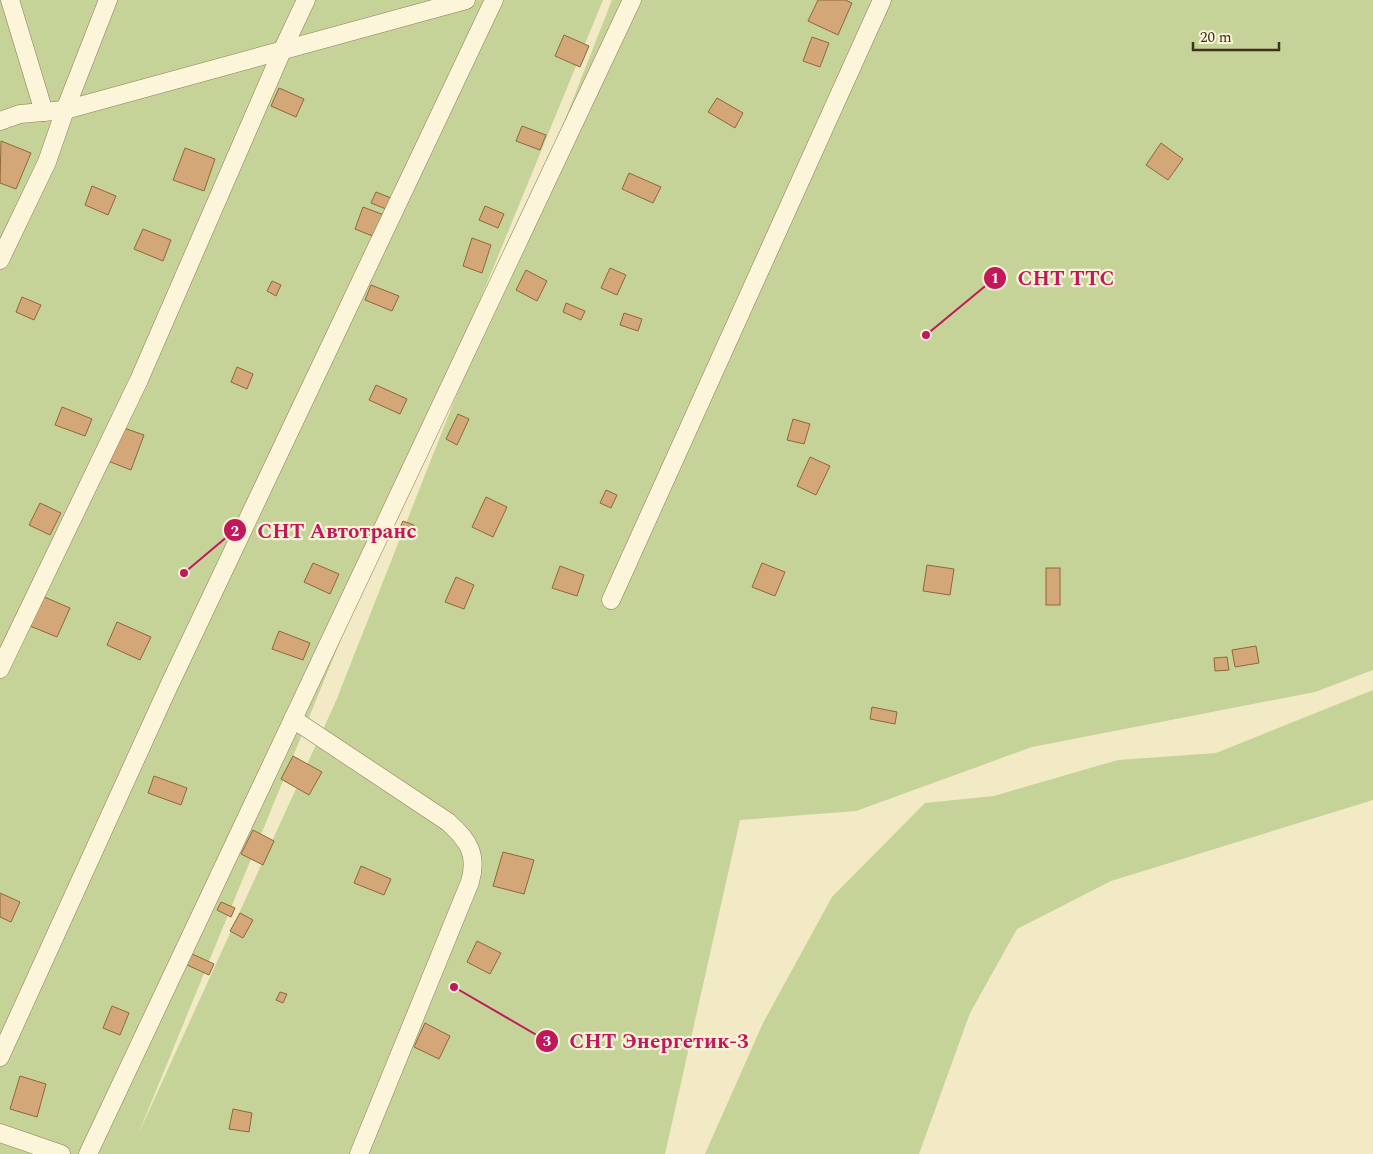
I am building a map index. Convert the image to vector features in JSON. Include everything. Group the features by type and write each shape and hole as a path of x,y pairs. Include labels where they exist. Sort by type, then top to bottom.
{"lane":[{"path":"10,0 44,112"},
{"path":"0,260 47,162 108,0"},
{"path":"0,669 139,380 306,0"},
{"path":"0,121 20,114 65,110 466,0"},
{"path":"0,1057 172,682 494,0"},
{"path":"88,1154 632,0"},
{"path":"611,600 882,0"},
{"path":"293,719 448,822 462,835 473,857 473,871 470,882 359,1154"},
{"path":"0,1133 61,1154"}],"green space":[{"path":"0,0 603,0 137,1137 336,701 612,0 1373,0 1373,670 1315,692 1032,747 856,811 740,820 665,1154 0,1154"},
{"path":"1373,690 1373,800 1111,881 1017,929 970,1013 919,1154 705,1154 763,1023 832,897 925,803 994,796 1118,760 1216,753"}],"building":[{"path":"818,0 845,0 852,3 838,35 808,21"},
{"path":"564,35 589,46 580,67 555,56"},
{"path":"812,37 829,43 820,67 803,61"},
{"path":"279,88 304,99 296,117 271,106"},
{"path":"717,98 743,113 735,128 708,112"},
{"path":"522,126 546,135 540,150 516,141"},
{"path":"1,141 31,153 16,189 0,183"},
{"path":"1161,143 1183,159 1168,180 1146,165"},
{"path":"185,148 215,159 204,191 173,180"},
{"path":"629,173 661,187 653,203 622,189"},
{"path":"92,186 116,196 108,215 85,205"},
{"path":"376,192 391,198 386,209 371,203"},
{"path":"485,206 504,214 498,228 479,220"},
{"path":"363,207 384,215 375,237 355,229"},
{"path":"143,229 171,240 163,261 134,249"},
{"path":"472,238 491,245 482,273 463,266"},
{"path":"610,268 626,275 617,295 601,288"},
{"path":"526,270 547,281 537,301 516,290"},
{"path":"272,281 281,285 276,296 267,291"},
{"path":"371,285 399,296 392,311 365,300"},
{"path":"22,297 41,305 34,320 16,312"},
{"path":"566,303 585,311 581,320 563,312"},
{"path":"624,313 642,319 638,331 620,325"},
{"path":"237,367 253,374 247,389 231,382"},
{"path":"376,385 407,399 400,414 369,400"},
{"path":"62,407 92,419 85,436 55,425"},
{"path":"458,414 469,419 457,445 446,439"},
{"path":"793,419 810,424 804,444 787,440"},
{"path":"121,427 144,435 131,470 108,461"},
{"path":"810,457 830,466 816,495 797,486"},
{"path":"606,490 617,495 611,508 600,503"},
{"path":"486,497 507,507 493,537 472,527"},
{"path":"40,503 61,513 50,535 29,525"},
{"path":"403,521 414,525 408,539 397,534"},
{"path":"313,563 339,574 330,594 304,582"},
{"path":"762,563 785,572 775,596 752,587"},
{"path":"927,565 954,569 950,595 923,591"},
{"path":"560,566 584,575 577,596 552,588"},
{"path":"1046,568 1060,568 1060,605 1046,605"},
{"path":"456,577 474,585 464,609 445,602"},
{"path":"42,596 70,608 57,637 30,626"},
{"path":"117,622 151,637 140,660 107,645"},
{"path":"279,631 310,643 303,660 272,649"},
{"path":"1256,646 1259,663 1235,667 1232,650"},
{"path":"1227,657 1229,670 1215,671 1214,658"},
{"path":"872,707 897,712 895,724 870,719"},
{"path":"293,756 322,772 309,795 281,779"},
{"path":"154,776 187,788 181,805 148,793"},
{"path":"253,830 274,841 263,865 241,854"},
{"path":"503,852 534,860 524,894 493,886"},
{"path":"361,866 391,879 384,895 354,883"},
{"path":"0,893 20,902 11,922 0,917"},
{"path":"221,902 235,908 231,917 217,910"},
{"path":"240,913 253,920 243,938 230,931"},
{"path":"477,941 501,953 490,974 467,962"},
{"path":"190,953 214,964 209,975 185,964"},
{"path":"280,992 287,994 283,1003 276,1000"},
{"path":"112,1006 129,1013 120,1035 103,1028"},
{"path":"425,1023 450,1036 439,1059 414,1047"},
{"path":"20,1076 46,1084 37,1117 10,1109"},
{"path":"233,1109 252,1113 249,1132 229,1129"}],"place":[{"name":"СНТ ТТС","path":"926,335"},
{"name":"СНТ Автотранс","path":"184,573"},
{"name":"СНТ Энергетик-3","path":"454,987"}]}
